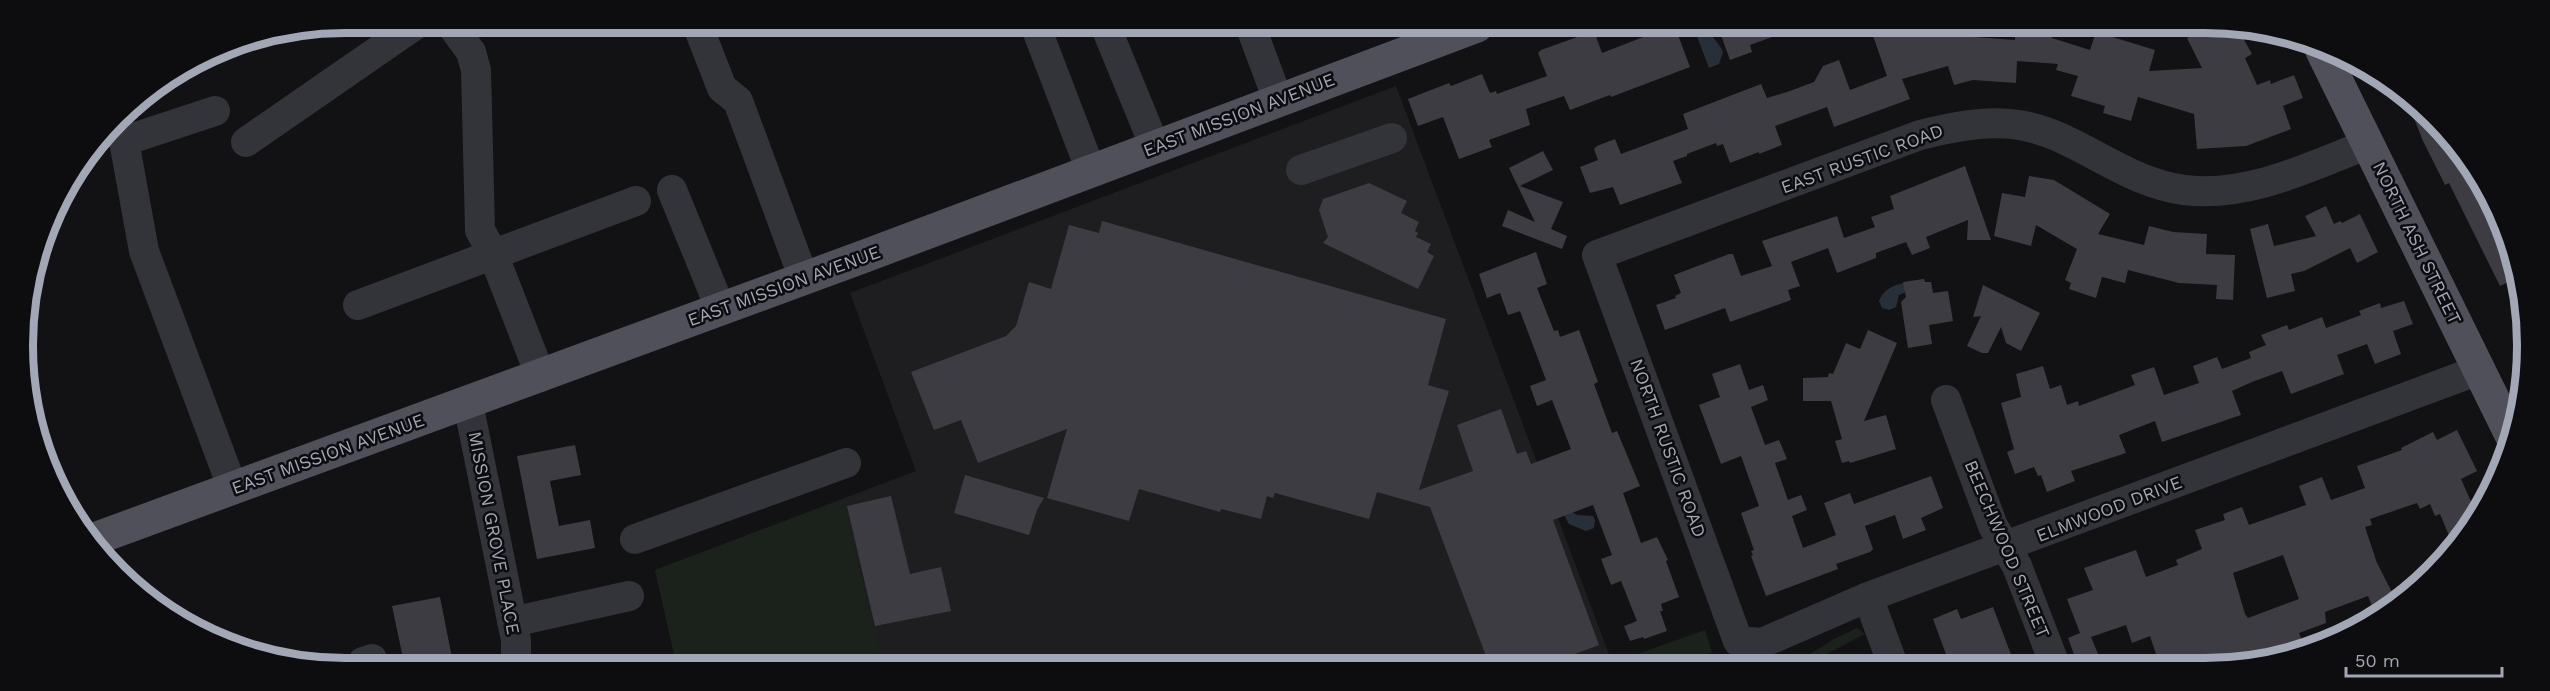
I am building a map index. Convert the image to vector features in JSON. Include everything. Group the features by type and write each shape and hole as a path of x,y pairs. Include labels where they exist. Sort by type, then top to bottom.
{"main road":[{"name":"EAST MISSION AVENUE","path":"99,537 721,310 1458,33"},
{"name":"NORTH ASH STREET","path":"2325,58 2506,425"}],"street":[{"path":"246,142 404,33"},
{"path":"457,33 471,52 477,70 480,230 493,254 541,376"},
{"path":"701,33 722,88 738,101 804,279"},
{"path":"1038,33 1090,171"},
{"path":"1108,33 1155,147"},
{"path":"1253,33 1278,100"},
{"path":"214,111 124,141 144,251 233,489"},
{"name":"EAST RUSTIC ROAD","path":"1597,255 1920,135 1950,127 1981,123 2021,125 2050,135 2152,184 2184,190 2216,192 2251,187 2368,144"},
{"path":"1301,171 1392,138"},
{"path":"672,190 721,310"},
{"path":"358,305 636,201"},
{"name":"NORTH RUSTIC ROAD","path":"1597,255 1738,641"},
{"name":"ELMWOOD DRIVE","path":"1738,641 1762,643 1868,597 2480,370"},
{"name":"BEECHWOOD STREET","path":"1946,400 1993,526 2017,567 2052,658"},
{"name":"MISSION GROVE PLACE","path":"468,403 516,640 516,658"},
{"path":"635,539 846,463"},
{"path":"512,622 629,596"},
{"path":"1868,597 1890,658"}],"shaded area":[{"path":"1710,33 1723,52 1719,64 1709,68 1696,34"},
{"path":"1396,86 1610,658 675,658 655,570 916,471 850,293"},
{"path":"1904,283 1906,292 1899,295 1896,307 1889,310 1882,308 1879,301 1883,294 1892,287"},
{"path":"843,499 881,658 675,658 655,570"},
{"path":"1572,512 1577,515 1593,516 1594,528 1586,531 1569,524 1564,515"},
{"path":"1857,628 1865,634 1819,658 1803,658"},
{"path":"1705,630 1712,652 1702,658 1626,658"}],"building":[{"path":"1588,33 1595,33 1602,53 1653,33 1677,33 1690,67 1570,110 1564,96 1526,109 1530,125 1489,140 1492,147 1459,159 1443,117 1418,126 1408,99 1449,83 1451,86 1482,74 1490,93 1496,91 1497,94 1547,76 1538,53"},
{"path":"1720,33 1784,33 1750,45 1752,52 1730,60"},
{"path":"1872,33 1973,33 1974,37 2015,40 2015,35 2032,37 2032,33 2052,33 2052,38 2090,50 2096,33 2099,33 2155,50 2149,71 2202,68 2187,38 2197,33 2225,34 2242,36 2252,54 2245,58 2257,85 2270,80 2271,84 2294,75 2303,98 2283,106 2291,129 2246,146 2197,149 2194,114 2138,97 2131,121 2103,113 2105,106 2071,96 2078,76 2056,70 2058,64 2017,61 2016,83 1973,80 1954,85 1948,66 1902,79 1910,99 1834,127 1827,107 1775,126 1782,145 1759,154 1759,152 1730,163 1723,144 1717,146 1716,143 1687,154 1673,161 1682,183 1620,205 1613,187 1590,193 1580,167 1598,160 1594,149 1597,146 1615,139 1621,154 1688,129 1683,114 1761,84 1767,98 1787,92 1814,82 1823,66 1839,60 1850,90 1887,76"},
{"path":"2411,111 2439,139 2475,189 2493,226 2510,281 2500,286 2449,183 2445,185"},
{"path":"1543,151 1553,170 1520,186 1563,202 1551,229 1567,236 1562,249 1502,226 1508,210 1535,222 1509,168"},
{"path":"1965,166 1991,240 1967,240 1968,220 1926,237 1930,248 1912,255 1906,242 1876,253 1876,258 1837,273 1828,248 1791,262 1800,286 1788,290 1791,300 1730,322 1725,308 1665,330 1656,305 1676,298 1675,296 1681,293 1674,275 1729,254 1733,254 1741,276 1772,266 1762,241 1837,216 1844,238 1875,227 1871,217 1894,209 1890,196"},
{"path":"2029,176 2054,180 2110,214 2098,234 2144,245 2149,226 2173,232 2207,234 2206,254 2235,255 2233,300 2216,299 2217,285 2179,283 2128,270 2125,283 2102,277 2096,298 2069,289 2071,283 2065,280 2077,249 2036,225 2031,246 1994,236 2002,193 2025,197"},
{"path":"1369,183 1407,201 1401,213 1419,222 1415,231 1418,233 1416,237 1431,244 1427,252 1434,256 1418,289 1323,243 1328,237 1319,210 1323,199"},
{"path":"2326,206 2334,224 2340,221 2342,223 2360,214 2378,252 2357,263 2350,248 2304,271 2291,274 2295,291 2267,298 2250,229 2268,224 2274,246 2316,236 2305,216"},
{"path":"1102,221 1446,319 1428,385 1449,391 1419,490 1473,471 1457,425 1501,409 1517,454 1526,451 1531,464 1571,449 1552,400 1537,406 1530,386 1546,380 1520,311 1508,315 1500,293 1487,298 1479,274 1536,252 1547,284 1537,288 1554,331 1558,330 1560,337 1579,330 1598,382 1594,384 1612,433 1617,431 1640,486 1623,493 1641,543 1657,537 1668,560 1666,561 1679,597 1661,604 1663,611 1660,611 1667,631 1630,641 1624,626 1637,621 1621,581 1611,585 1601,559 1612,555 1593,505 1553,520 1599,645 1565,658 1487,658 1430,507 1377,492 1369,519 1275,493 1273,498 1267,496 1261,519 1221,509 1220,512 1139,489 1129,521 1047,498 1067,429 978,463 961,420 934,430 911,372 1006,336 1016,326 1029,282 1051,289 1069,225 1099,233"},
{"path":"1924,279 1925,282 1931,282 1933,293 1948,291 1953,321 1929,325 1932,344 1908,348 1901,302 1906,297 1903,282"},
{"path":"1983,285 2040,313 2021,351 2006,343 2001,327 1988,353 1982,353 1967,346 1981,316 1973,317"},
{"path":"2404,301 2413,324 2393,331 2401,354 2375,364 2367,344 2337,355 2344,374 2291,394 2282,371 2252,382 2232,391 2241,415 2162,442 2155,421 2119,435 2126,453 2071,471 2075,481 2047,492 2041,475 2038,476 2034,467 2015,474 2007,452 2014,449 2001,403 2021,397 2016,374 2043,366 2050,389 2061,385 2067,405 2078,401 2079,406 2135,385 2131,375 2154,367 2164,395 2199,383 2193,366 2217,357 2222,369 2251,358 2249,352 2266,345 2261,335 2287,325 2289,330 2322,317 2326,328 2361,315 2359,311 2380,303 2381,308"},
{"path":"1868,330 1897,343 1864,421 1886,415 1896,449 1850,463 1849,461 1842,463 1835,441 1842,439 1831,401 1803,401 1803,378 1828,377 1829,373 1833,374 1846,343 1860,349"},
{"path":"1740,364 1749,390 1763,385 1768,400 1751,407 1765,445 1779,440 1787,459 1775,463 1788,500 1801,495 1807,510 1792,516 1803,548 1836,535 1824,503 1850,493 1854,504 1931,476 1943,508 1921,518 1926,530 1903,539 1895,515 1865,526 1873,549 1870,552 1836,564 1838,569 1766,596 1751,556 1753,555 1751,551 1754,550 1741,513 1759,506 1741,456 1721,464 1699,405 1720,397 1712,374"},
{"path":"2457,430 2477,471 2461,479 2473,505 2450,538 2440,514 2435,516 2430,504 2420,509 2417,503 2370,519 2372,525 2365,527 2377,563 2393,594 2373,608 2368,596 2325,612 2326,623 2299,633 2302,642 2265,652 2225,657 2157,658 2150,636 2132,643 2126,625 2091,637 2100,658 2075,658 2068,638 2080,633 2067,599 2093,590 2084,568 2136,550 2146,577 2178,565 2176,560 2202,549 2195,530 2225,520 2223,514 2242,507 2249,525 2306,505 2299,486 2322,477 2331,500 2365,488 2357,466 2402,450 2401,448 2433,432 2437,440","holes":["2283,555 2299,599 2248,618 2233,573"]},
{"path":"575,445 581,475 550,481 559,526 590,520 595,548 537,559 517,456"},
{"path":"965,475 1044,498 1037,510 1029,535 954,513"},
{"path":"891,496 910,574 941,567 951,611 875,626 847,506"},
{"path":"440,597 452,658 403,658 392,606"},
{"path":"1993,607 2012,658 1947,658 1933,619 1957,609 1961,619"}]}
